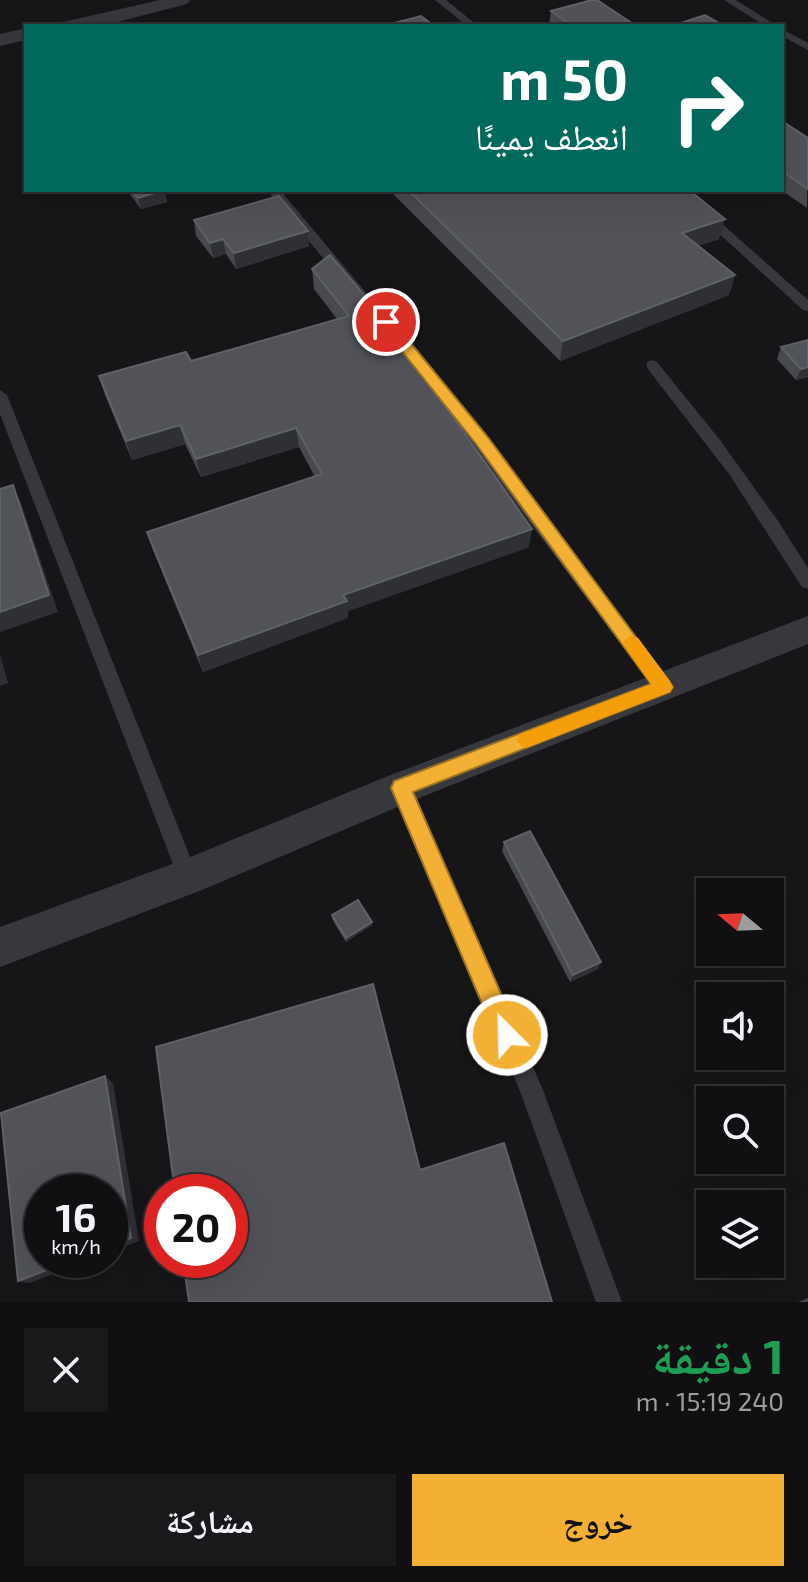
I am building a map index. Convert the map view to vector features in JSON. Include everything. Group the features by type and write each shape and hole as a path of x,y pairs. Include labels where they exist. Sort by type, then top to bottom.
{"street":[{"path":"94,24 119,22 181,0"},
{"path":"0,40 24,34"},
{"path":"0,947 188,877 401,788 808,630"}],"lane":[{"path":"440,0 470,24"},
{"path":"729,0 769,24"},
{"path":"784,33 808,47"},
{"path":"275,192 348,275 481,440 664,687"},
{"path":"679,192 808,307"},
{"path":"652,365 696,415 745,481 808,582"},
{"path":"0,395 188,877"},
{"path":"401,788 531,1090 609,1302"}],"building":[{"path":"597,0 633,24 569,24 551,11"},
{"path":"705,15 721,24 678,24"},
{"path":"421,16 431,24 391,24"},
{"path":"784,122 808,138 808,189 784,172"},
{"path":"134,192 158,192 138,198"},
{"path":"410,192 691,192 725,219 682,233 735,275 563,341"},
{"path":"279,196 308,231 234,253 223,239 210,243 194,220"},
{"path":"330,255 378,311 532,529 343,595 347,601 198,655 147,532 322,474 296,428 196,459 180,425 126,441 99,376 186,352 191,361 349,316 312,269"},
{"path":"808,340 808,367 801,369 781,347"},
{"path":"13,485 49,595 0,612 0,489"},
{"path":"530,831 601,962 573,975 504,842"},
{"path":"358,900 372,922 346,938 332,915"},
{"path":"373,984 420,1170 504,1143 552,1302 189,1302 186,1278 248,1278 248,1174 173,1174 156,1047"},
{"path":"105,1076 121,1174 24,1174 26,1278 18,1281 1,1113"}],"slow traffic":[{"path":"526,740 664,687 631,643"}],"route":[{"path":"386,322 481,440 664,687 401,788 507,1035"}]}
